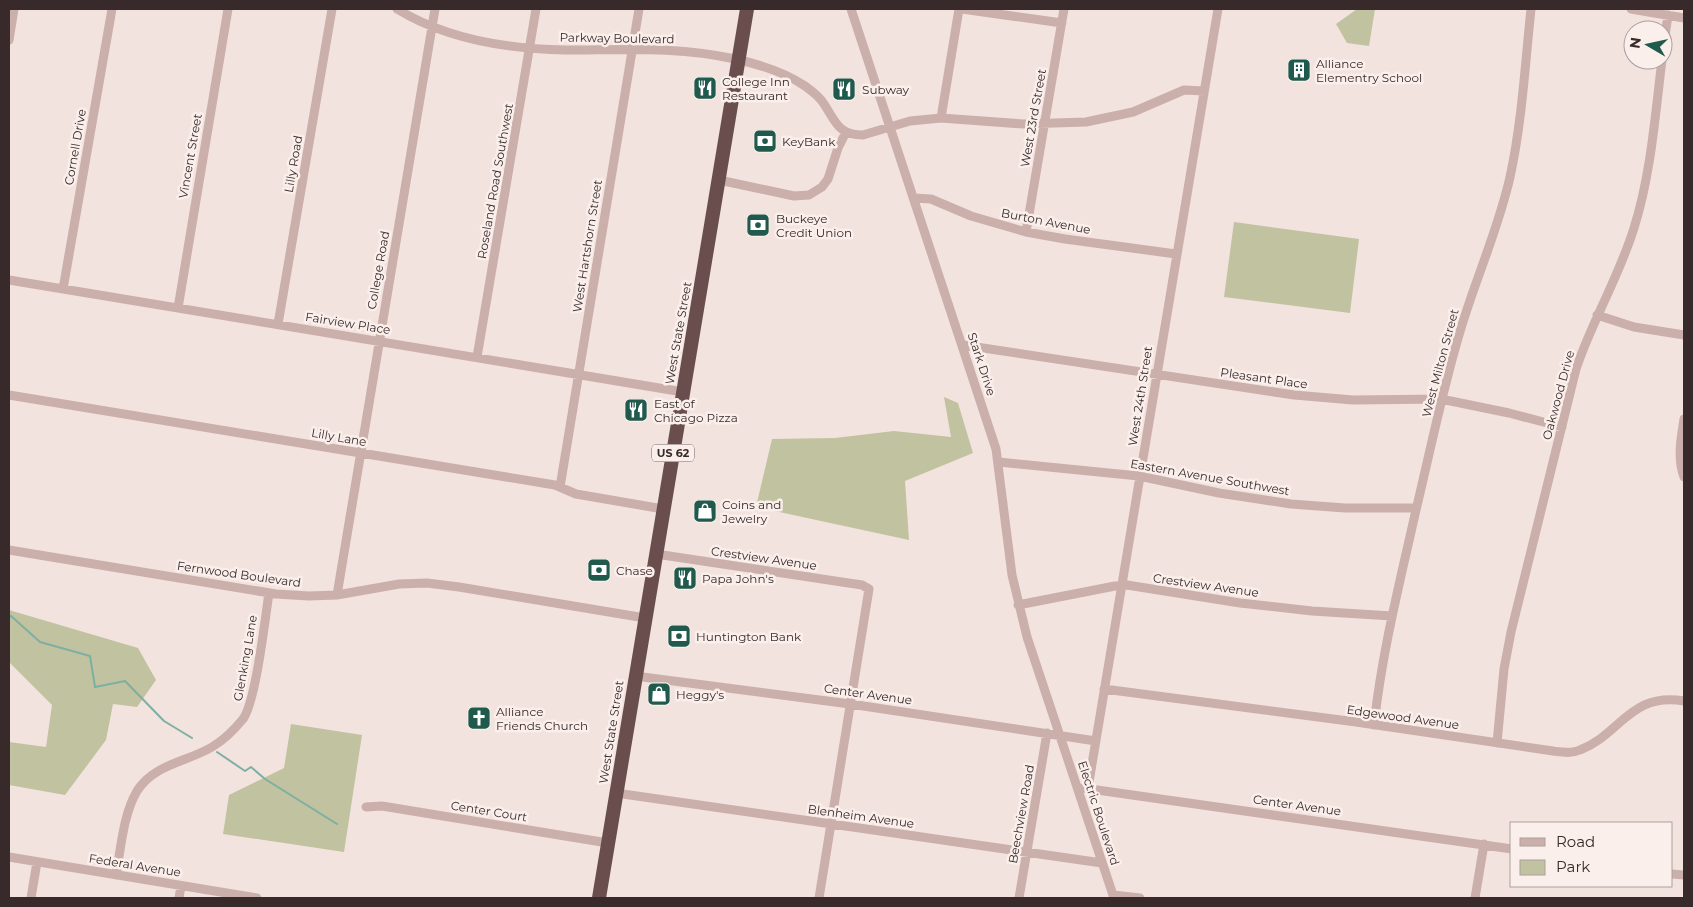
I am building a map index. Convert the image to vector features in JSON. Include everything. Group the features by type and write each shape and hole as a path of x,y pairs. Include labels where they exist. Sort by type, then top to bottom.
{"highway":[{"name":"West State Street","path":"599,898 747,9"}],"street":[{"path":"9,40 14,9"},
{"name":"Cornell Drive","path":"63,289 112,9"},
{"name":"Vincent Street","path":"178,308 228,9"},
{"name":"Lilly Road","path":"278,324 332,9"},
{"name":"Parkway Boulevard","path":"397,9 432,26 473,39 530,48 564,50 633,48 705,54 738,59 806,86 821,100 835,123 846,132"},
{"name":"College Road","path":"336,595 435,9"},
{"name":"Roseland Road Southwest","path":"477,357 536,9"},
{"name":"West Hartshorn Street","path":"560,487 639,9"},
{"name":"Stark Drive","path":"851,9 963,345 999,462 1012,575 1018,604 1059,735"},
{"path":"941,118 960,9 1062,23"},
{"name":"West 23rd Street","path":"1026,232 1064,9"},
{"name":"West 24th Street","path":"1088,788 1218,9"},
{"name":"West Milton Street","path":"1374,725 1380,679 1392,616 1441,399 1462,324 1496,227 1510,178 1518,135 1530,9"},
{"path":"1631,9 1684,18"},
{"path":"1667,20 1668,15"},
{"name":"Oakwood Drive","path":"1497,743 1508,647 1576,369 1625,251 1639,208 1648,166 1661,70"},
{"path":"719,180 794,196 810,195 818,191 828,179 838,148 846,132 863,135 910,121 941,118 1045,124 1100,120 1144,108 1184,90 1204,91"},
{"name":"Burton Avenue","path":"914,198 931,199 971,216 1026,232 1176,254"},
{"name":"Fairview Place","path":"9,280 683,392"},
{"path":"1597,315 1634,327 1684,335"},
{"name":"Pleasant Place","path":"963,345 1294,396 1379,401 1441,399 1500,411 1562,427"},
{"name":"Lilly Lane","path":"9,395 560,487 576,494 663,509"},
{"path":"1684,419 1680,451 1680,462 1684,477"},
{"name":"Eastern Avenue Southwest","path":"999,462 1139,476 1220,493 1291,504 1345,508 1416,508"},
{"name":"Fernwood Boulevard","path":"9,550 269,593 308,596 336,595 399,584 435,584 645,618"},
{"name":"Crestview Avenue","path":"656,554 862,585 868,588 869,593 850,704"},
{"name":"Crestview Avenue","path":"1018,604 1121,586 1240,604 1392,616"},
{"name":"Glenking Lane","path":"116,875 127,819 138,789 157,772 206,750 224,739 246,714 255,681 269,593"},
{"name":"Center Avenue","path":"635,676 850,704 1096,741"},
{"name":"Edgewood Avenue","path":"1104,689 1553,751 1579,751 1592,744 1630,713 1644,705 1664,699 1684,700"},
{"path":"819,898 850,704"},
{"name":"Beechview Road","path":"1019,898 1047,733"},
{"name":"Electric Boulevard","path":"1059,735 1113,897"},
{"name":"Center Avenue","path":"1078,788 1510,849"},
{"name":"Blenheim Avenue","path":"616,793 1102,863"},
{"name":"Center Court","path":"366,807 382,806 608,843"},
{"path":"1475,898 1484,844"},
{"name":"Federal Avenue","path":"9,857 257,898"},
{"path":"31,898 37,862"},
{"path":"179,898 181,886"},
{"path":"1113,897 1140,898"}],"green space":[{"path":"1357,9 1375,9 1369,46 1347,43 1336,24"},
{"path":"1234,222 1359,239 1350,313 1224,297"},
{"path":"944,397 958,403 973,453 905,481 909,540 756,507 772,439 835,438 894,431 951,437"},
{"path":"9,610 138,648 156,680 137,707 113,704 106,740 65,795 9,785 9,742 46,747 52,705 9,662"},
{"path":"291,724 362,735 344,852 223,834 229,795 284,768"}],"waterway":[{"path":"9,617 11,616 40,642 90,656 95,687 125,681 164,721 192,738"},
{"path":"217,752 245,771 251,767 265,779 337,824"}],"place":[{"name":"Alliance Elementry School","path":"1299,70"},
{"name":"College Inn Restaurant","path":"705,88"},
{"name":"Subway","path":"844,89"},
{"name":"KeyBank","path":"765,141"},
{"name":"Buckeye Credit Union","path":"758,225"},
{"name":"East of Chicago Pizza","path":"636,410"},
{"name":"Coins and Jewelry","path":"705,511"},
{"name":"Chase","path":"599,570"},
{"name":"Papa John's","path":"685,578"},
{"name":"Huntington Bank","path":"679,636"},
{"name":"Heggy's","path":"659,694"},
{"name":"Alliance Friends Church","path":"479,718"}]}
